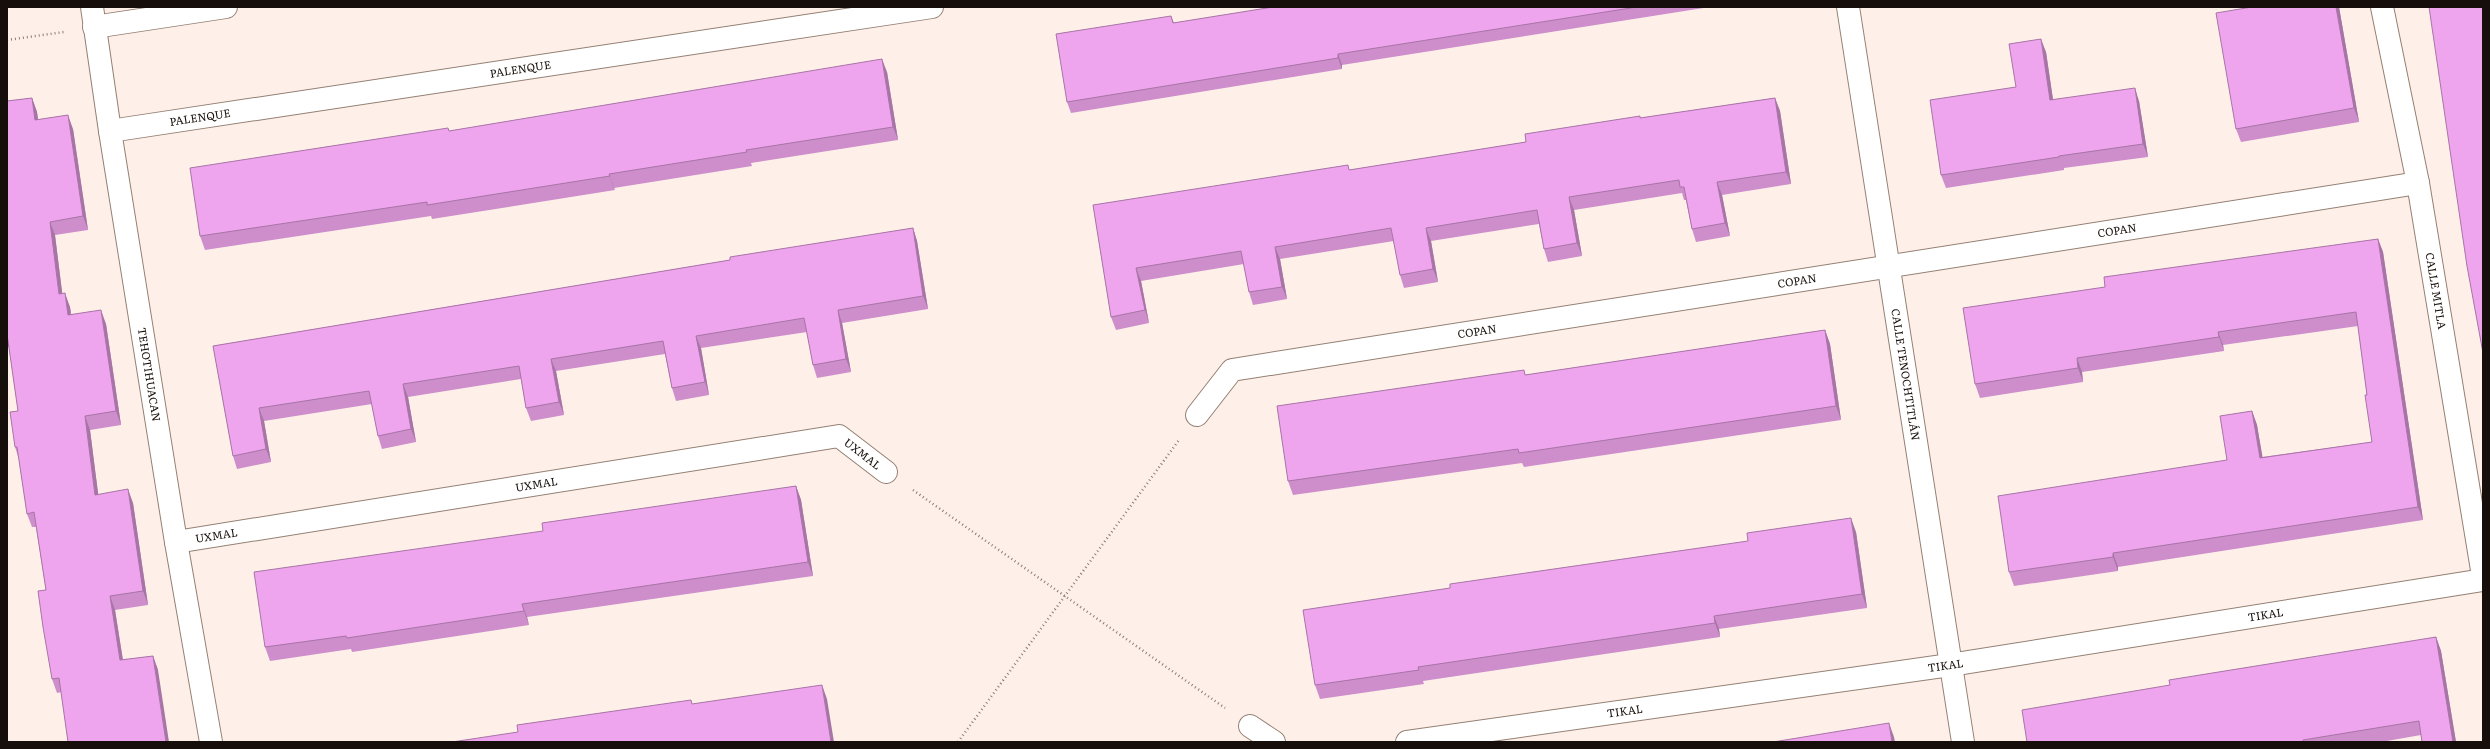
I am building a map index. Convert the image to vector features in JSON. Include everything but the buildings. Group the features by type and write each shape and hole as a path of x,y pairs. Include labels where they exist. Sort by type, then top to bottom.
{"street":[{"path":"93,17 226,7"},
{"name":"PALENQUE","path":"110,131 932,7"},
{"name":"CALLE TENOCHTITLÁN","path":"1848,7 1963,742"},
{"name":"CALLE MITLA","path":"2382,7 2418,183 2483,576"},
{"name":"TEHOTIHUACAN","path":"93,17 176,542 211,742"},
{"name":"COPAN","path":"1197,415 1232,370 1890,268 2418,183"},
{"name":"UXMAL","path":"176,542 839,436 886,472"},
{"name":"TIKAL","path":"1407,742 1950,665 2483,580"},
{"path":"1250,726 1274,742"}],"path":[{"path":"7,40 93,17"},
{"path":"958,742 1197,415"},
{"path":"886,472 1250,726"}]}
